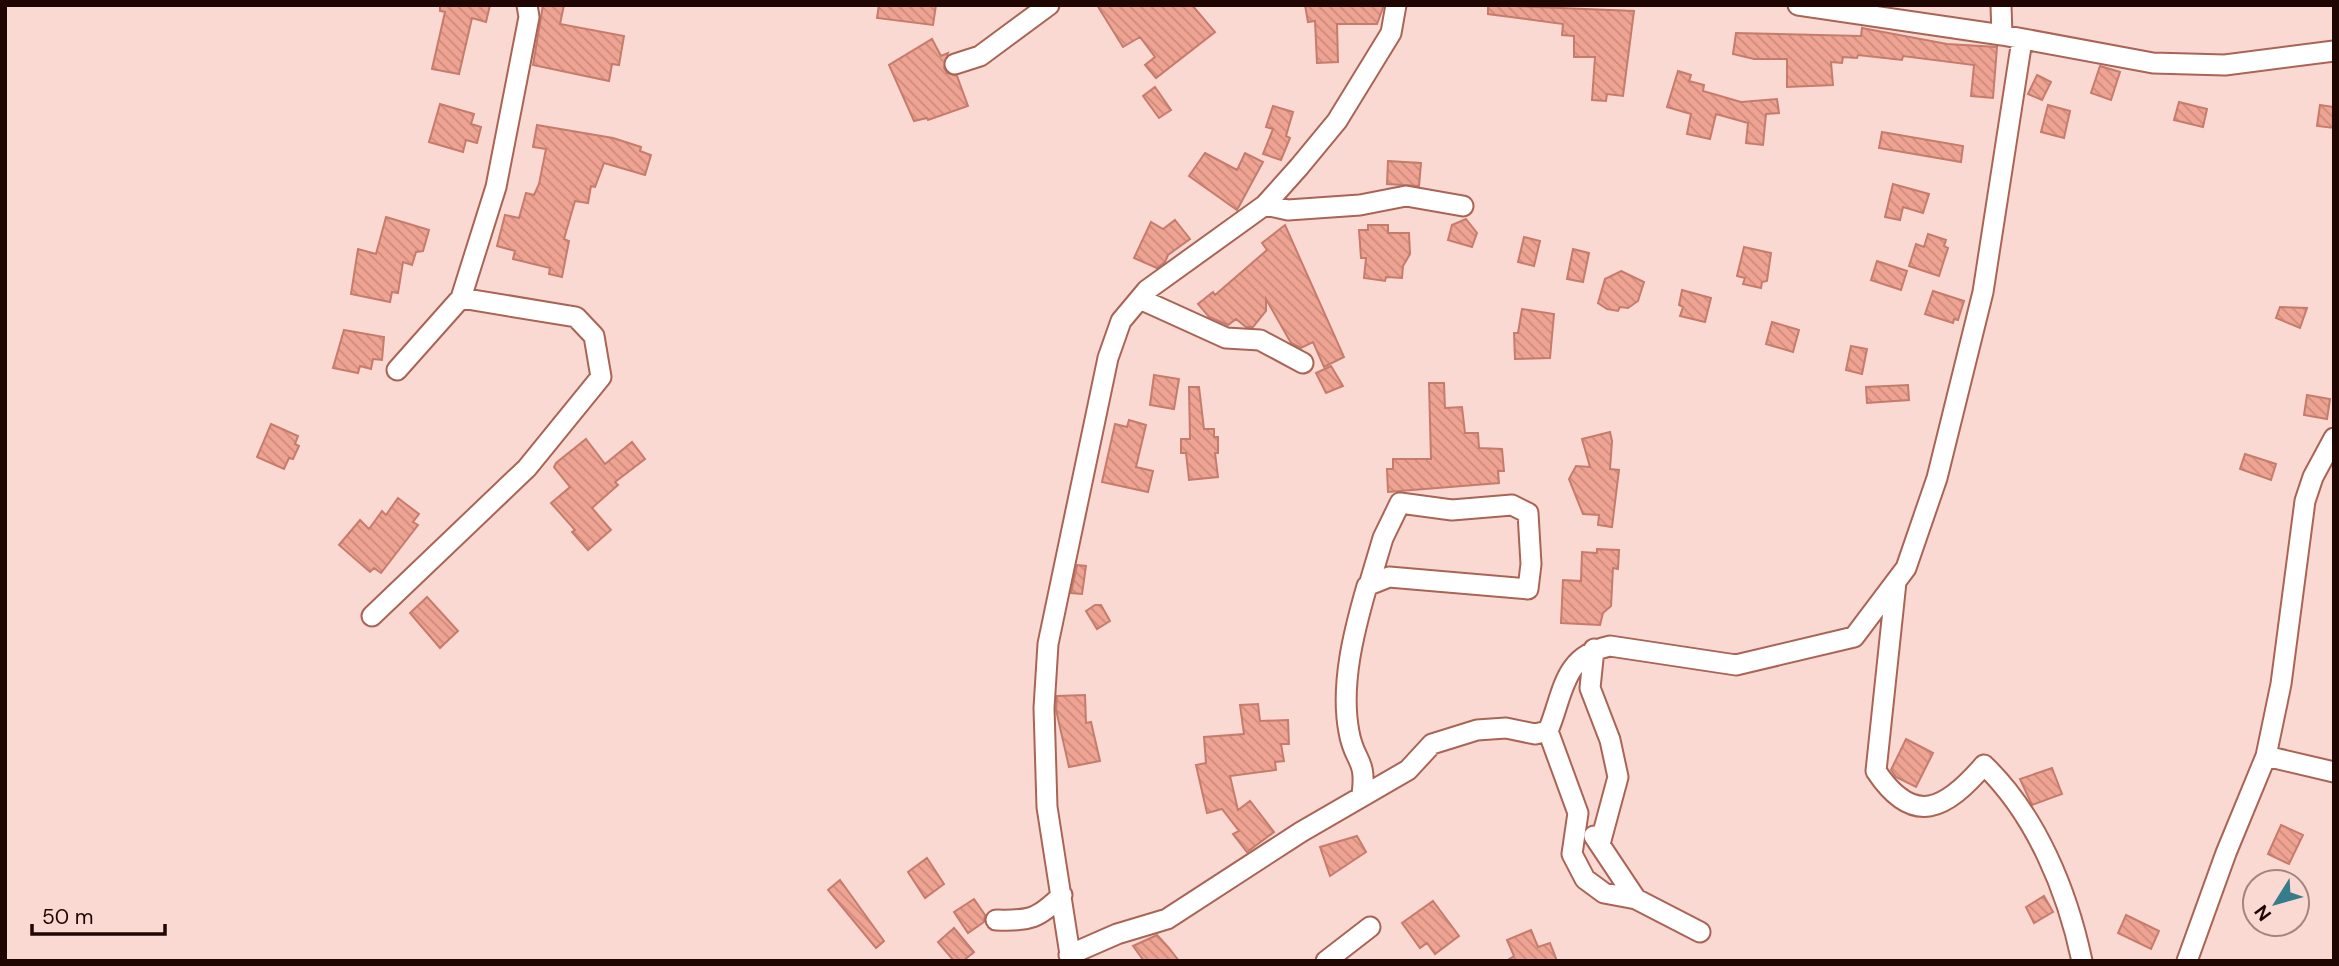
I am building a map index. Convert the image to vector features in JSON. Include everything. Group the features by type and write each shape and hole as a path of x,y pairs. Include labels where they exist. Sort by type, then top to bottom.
{"street":[{"path":"397,370 461,298 496,187 529,17 527,5"},
{"path":"955,64 980,56 1049,5"},
{"path":"1396,5 1391,33 1337,121 1265,205 1186,259 1140,299 1121,321 1108,358 1048,644 1044,708 1047,807 1070,958 1117,933 1167,919 1201,894 1250,868 1362,794 1408,770 1432,744 1477,730 1506,728 1535,734 1548,731"},
{"path":"1798,5 2002,35 2153,63 2225,65 2334,51"},
{"path":"2001,5 2002,35"},
{"path":"1854,638 1906,568 1937,478 1980,304 1998,210 2022,40"},
{"path":"1265,205 1288,211 1360,205 1406,196 1463,206"},
{"path":"372,616 527,468 601,376 594,336 576,317 461,298"},
{"path":"1140,299 1226,338 1260,340 1303,363"},
{"path":"2187,961 2225,853 2266,756 2281,684 2305,501 2313,477 2334,438"},
{"path":"1362,794 1365,771 1349,734 1346,693 1358,618 1383,538 1400,503 1452,510 1512,505 1528,513 1531,564 1528,589 1389,578 1369,586"},
{"path":"1896,580 1876,771 1889,790 1905,804 1924,807 1959,792 1984,765 2005,785 2024,812 2045,854 2082,961"},
{"path":"1636,899 1578,813 1548,731 1564,680 1594,649 1611,646 1736,665 1854,638 1890,644"},
{"path":"1594,649 1590,688 1610,740 1618,776 1600,844"},
{"path":"2266,756 2334,772"},
{"path":"1578,813 1573,854 1585,879 1604,893 1636,899 1700,932"},
{"path":"996,920 1027,921 1046,911 1062,895"},
{"path":"1326,961 1370,927"}],"building":[{"path":"440,5 490,5 486,22 472,18 459,74 432,69 445,12 440,11"},
{"path":"543,5 564,5 560,24 624,36 619,65 612,64 609,81 533,65"},
{"path":"879,5 936,5 933,25 877,18"},
{"path":"1097,5 1192,5 1215,32 1156,78 1145,65 1155,57 1140,37 1123,47"},
{"path":"1305,5 1384,5 1377,24 1337,24 1338,62 1317,63 1315,21 1308,22"},
{"path":"1488,5 1634,11 1623,96 1607,94 1606,101 1592,100 1595,57 1574,57 1574,36 1562,35 1563,24 1488,14"},
{"path":"1862,28 1947,44 1997,47 1993,98 1971,96 1974,65 1903,56 1902,60 1858,55 1857,58 1843,57 1842,63 1831,62 1833,85 1787,87 1787,59 1754,59 1733,54 1736,33 1861,36"},
{"path":"932,39 941,56 948,53 944,68 947,73 957,76 968,106 928,120 914,121 889,65"},
{"path":"2100,66 2120,72 2111,100 2091,93"},
{"path":"1678,71 1691,75 1689,81 1704,85 1703,91 1741,102 1777,99 1779,113 1766,114 1763,145 1746,143 1748,123 1716,114 1710,139 1687,134 1691,114 1667,107"},
{"path":"2037,75 2051,82 2042,100 2028,94"},
{"path":"1155,87 1171,110 1159,118 1143,96"},
{"path":"2179,102 2207,109 2203,127 2174,120"},
{"path":"440,104 474,114 471,124 481,127 477,143 466,140 463,152 429,142"},
{"path":"2048,105 2070,111 2064,138 2041,132"},
{"path":"2320,105 2334,107 2334,128 2317,126"},
{"path":"1273,106 1293,112 1286,136 1290,138 1281,160 1263,154 1273,129 1266,127"},
{"path":"537,125 613,138 641,147 640,151 651,155 645,175 604,163 595,187 591,186 588,203 575,201 564,239 569,241 562,277 549,274 550,268 513,259 515,251 497,246 505,215 519,218 526,193 534,195 539,184 546,149 533,147"},
{"path":"1882,132 1963,146 1961,162 1879,148"},
{"path":"1205,153 1237,170 1245,153 1263,162 1237,210 1189,176"},
{"path":"1388,161 1421,163 1419,186 1387,184"},
{"path":"1893,184 1929,194 1923,213 1903,207 1900,220 1885,217"},
{"path":"386,217 429,230 423,251 416,252 412,265 403,262 398,293 392,292 390,302 351,294 358,249 376,254"},
{"path":"1466,219 1477,233 1472,247 1448,240 1452,225"},
{"path":"1175,220 1190,239 1168,255 1165,262 1157,268 1134,258 1151,222 1163,229"},
{"path":"1285,225 1344,357 1324,367 1313,342 1301,348 1291,343 1266,299 1266,311 1253,327 1246,327 1236,319 1228,325 1209,317 1198,304 1213,292 1215,295 1267,250 1262,243"},
{"path":"1368,225 1388,225 1388,233 1409,233 1410,254 1403,266 1402,278 1386,277 1385,281 1364,278 1366,258 1361,258 1359,230 1368,230"},
{"path":"1928,234 1946,240 1944,246 1948,248 1939,276 1909,266 1916,244 1924,247"},
{"path":"1524,237 1540,241 1534,266 1518,262"},
{"path":"1744,247 1771,253 1767,281 1762,282 1761,288 1743,284 1745,278 1737,276"},
{"path":"1573,249 1589,253 1583,282 1567,279"},
{"path":"1877,261 1907,271 1901,290 1871,280"},
{"path":"1621,271 1644,282 1638,301 1628,308 1620,307 1618,311 1607,309 1598,303 1605,279"},
{"path":"1682,290 1711,298 1705,322 1680,316 1683,307 1679,305"},
{"path":"1933,291 1964,301 1958,320 1954,319 1953,323 1925,314"},
{"path":"2280,307 2307,308 2300,328 2276,318"},
{"path":"1522,309 1554,314 1550,358 1515,359 1514,333 1518,333"},
{"path":"1772,322 1799,330 1793,352 1766,344"},
{"path":"344,330 384,337 382,360 373,359 371,369 360,366 358,373 333,368"},
{"path":"1851,346 1867,349 1862,374 1846,370"},
{"path":"1331,366 1343,386 1326,393 1316,373"},
{"path":"1154,375 1179,379 1174,409 1150,405"},
{"path":"1429,383 1444,383 1445,408 1462,407 1465,433 1478,433 1479,448 1502,449 1504,471 1498,471 1499,483 1388,492 1387,469 1393,469 1393,459 1431,459"},
{"path":"1908,385 1909,400 1867,403 1866,387"},
{"path":"1189,387 1199,387 1204,429 1214,429 1214,437 1218,437 1218,453 1215,453 1218,477 1189,480 1186,453 1181,453 1181,439 1190,439"},
{"path":"2307,395 2330,399 2327,419 2304,415"},
{"path":"1129,420 1146,425 1136,467 1153,471 1148,492 1102,482 1115,424 1127,427"},
{"path":"271,424 298,436 295,444 299,446 284,469 257,457"},
{"path":"1610,432 1610,469 1619,470 1612,527 1598,525 1599,515 1583,514 1569,479 1576,466 1590,467 1582,439"},
{"path":"586,439 605,464 632,442 645,459 615,482 618,485 592,508 611,530 588,550 572,532 575,530 551,503 570,487 554,467 556,463"},
{"path":"2245,454 2276,464 2271,480 2240,469"},
{"path":"398,498 419,514 413,522 418,525 381,573 374,568 370,572 339,545 360,520 369,529 382,511 386,515"},
{"path":"1597,549 1619,550 1618,569 1613,568 1611,606 1603,613 1600,625 1561,623 1563,580 1581,581 1582,552 1597,553"},
{"path":"1077,565 1086,566 1082,594 1071,593"},
{"path":"427,597 458,631 440,648 410,613"},
{"path":"1095,605 1101,605 1110,621 1097,629 1086,611"},
{"path":"1085,695 1086,723 1091,722 1100,761 1069,767 1056,710 1057,696"},
{"path":"1258,704 1260,721 1288,720 1289,744 1281,744 1284,761 1275,762 1276,770 1230,776 1238,810 1250,801 1274,832 1247,852 1233,834 1239,831 1222,809 1207,813 1196,765 1206,763 1204,737 1244,734 1240,705"},
{"path":"1906,739 1933,753 1916,787 1896,777 1891,770"},
{"path":"2052,768 2062,794 2032,805 2020,779"},
{"path":"2281,825 2303,835 2289,864 2268,854"},
{"path":"1357,836 1366,852 1330,876 1320,847"},
{"path":"927,858 944,884 925,898 908,872"},
{"path":"840,880 884,941 876,948 828,890"},
{"path":"2044,896 2053,912 2034,923 2026,907"},
{"path":"974,899 985,915 984,922 968,933 954,912"},
{"path":"1433,901 1459,936 1435,954 1427,943 1420,948 1402,923"},
{"path":"2126,915 2159,931 2151,949 2118,933"},
{"path":"954,928 974,952 963,961 954,961 938,942"},
{"path":"1531,930 1538,947 1550,943 1557,961 1506,961 1514,956 1507,940"},
{"path":"1157,935 1179,961 1144,961 1133,946"}]}
